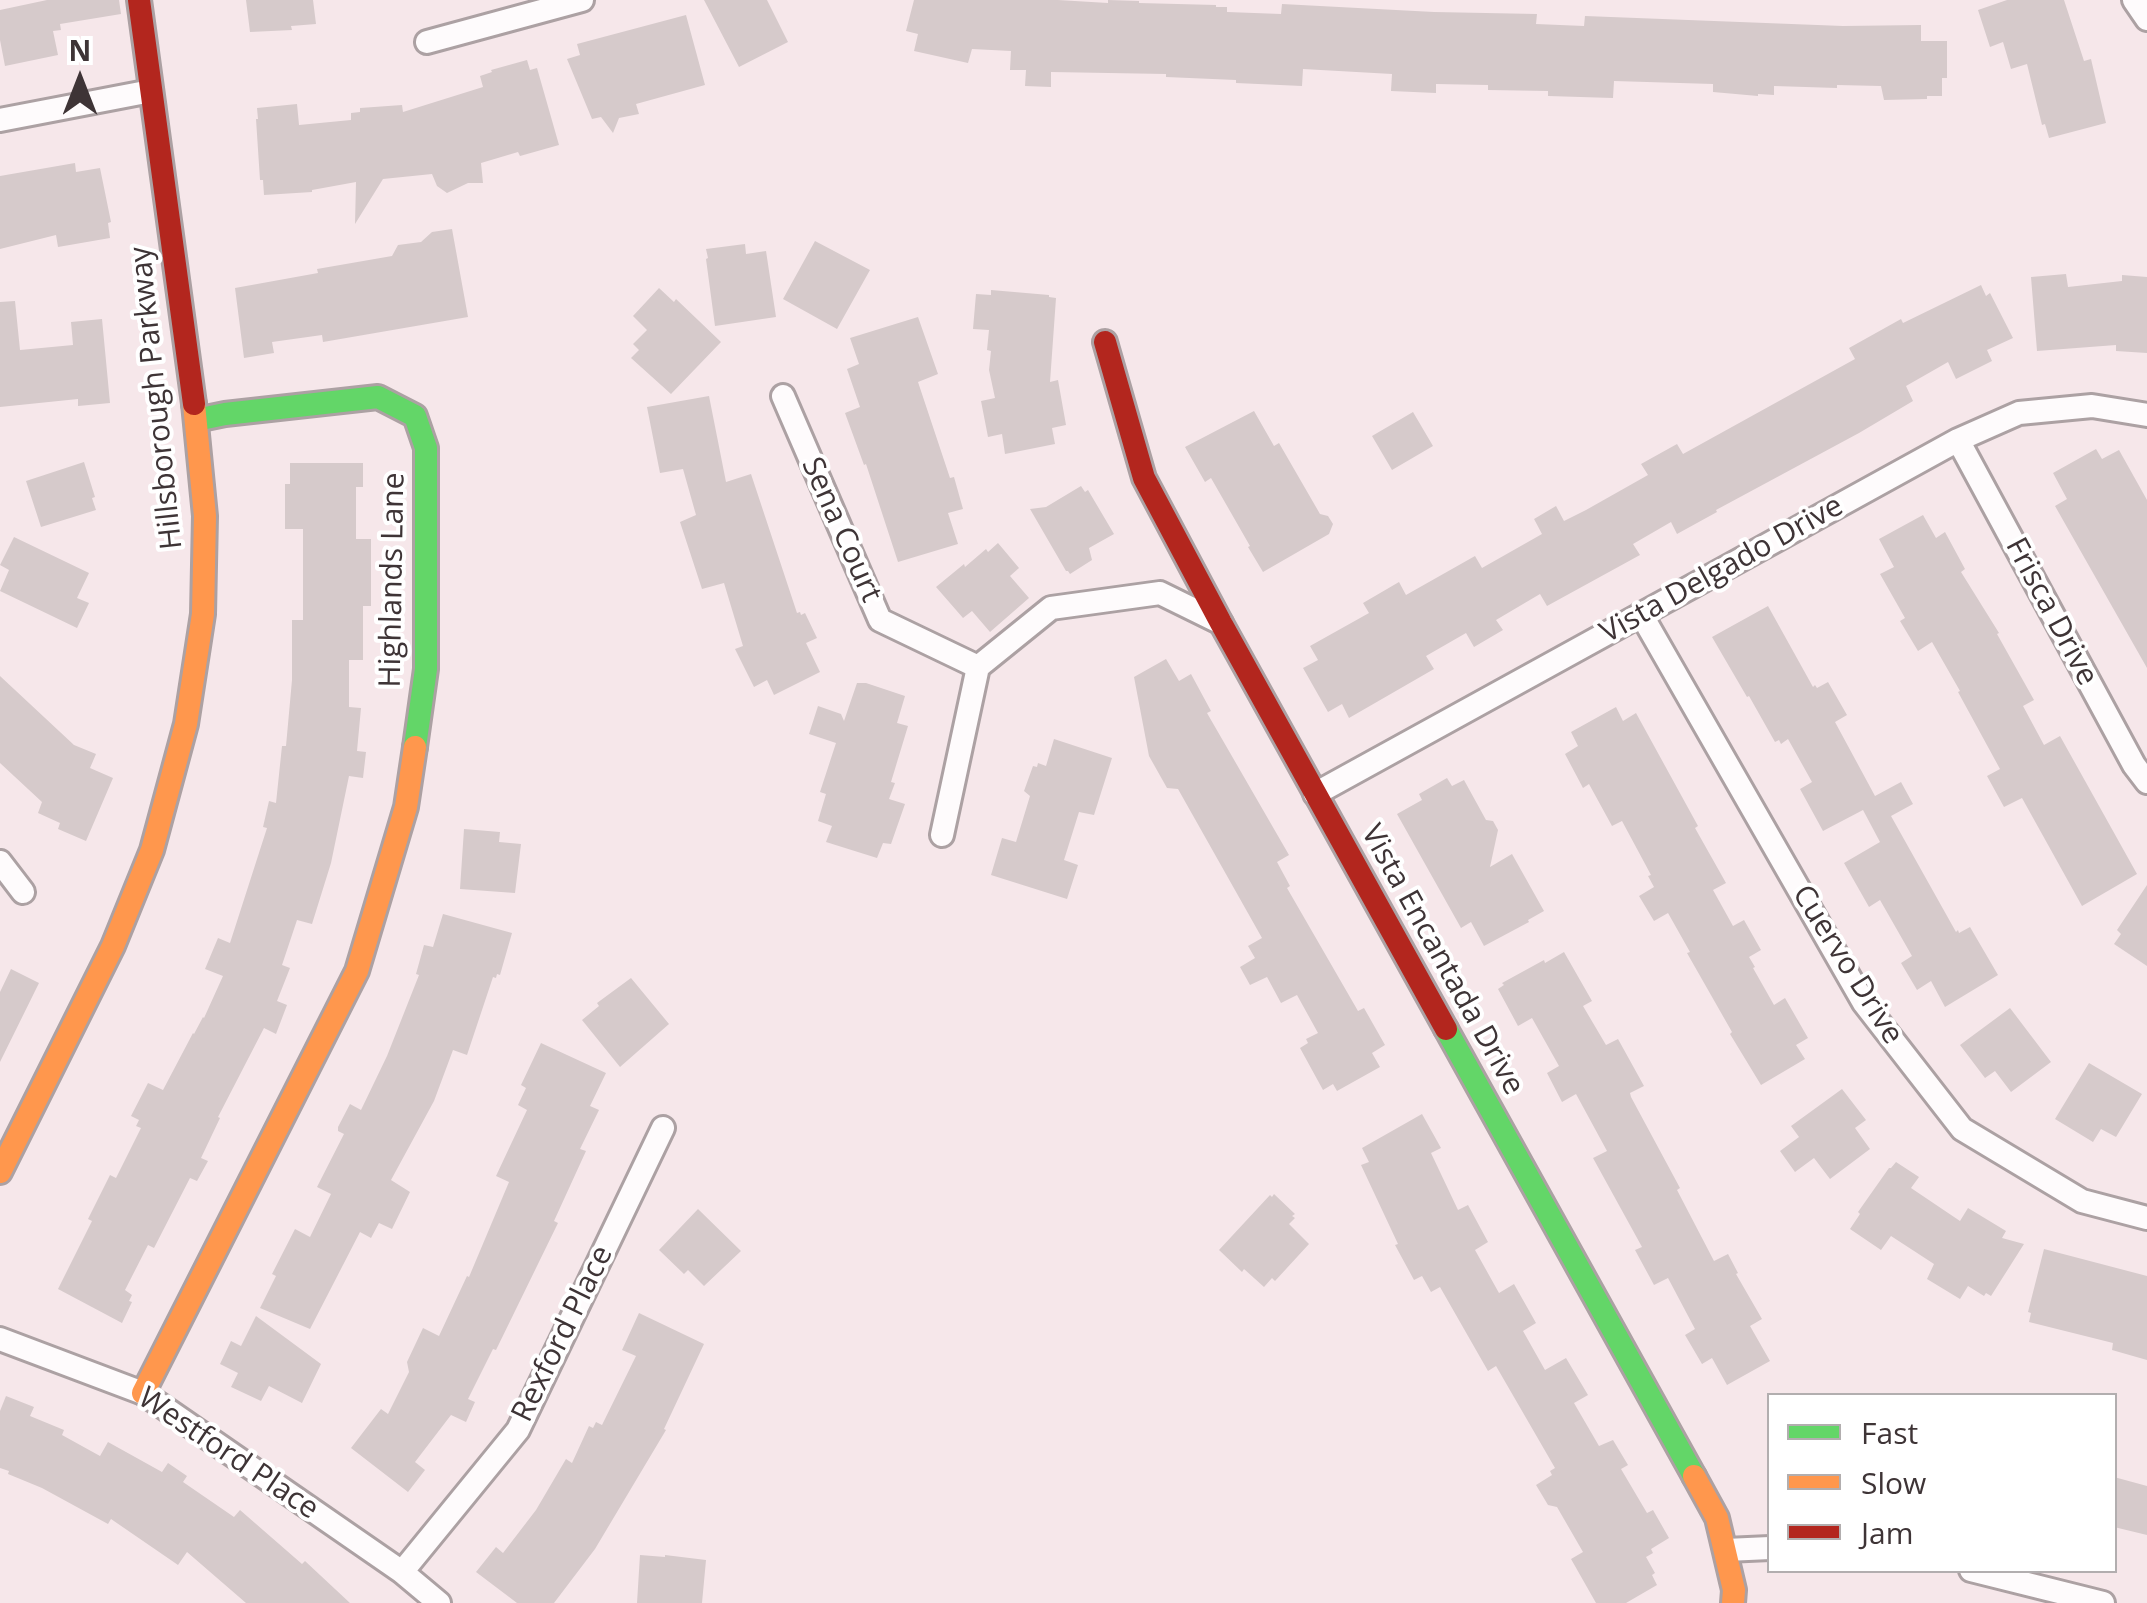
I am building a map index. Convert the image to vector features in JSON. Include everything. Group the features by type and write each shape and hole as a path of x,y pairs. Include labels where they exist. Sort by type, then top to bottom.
{"street":[{"name":"Hillsborough Parkway","path":"0,1172 114,946 152,850 186,724 203,614 205,516 196,420 139,0"},
{"path":"427,42 582,0"},
{"path":"2134,0 2147,19"},
{"path":"0,120 151,92"},
{"name":"Vista Encantada Drive","path":"1105,342 1144,478 1716,1518 1734,1590 1732,1603"},
{"name":"Sena Court","path":"783,396 880,620 978,667"},
{"name":"Highlands Lane","path":"144,1394 356,971 406,807 426,668 426,448 416,416 378,398 196,420"},
{"name":"Vista Delgado Drive","path":"1315,794 1958,440 2019,413 2092,406 2147,415"},
{"name":"Frisca Drive","path":"1958,440 2134,765 2147,782"},
{"path":"942,835 978,667 1051,608 1160,594 1221,623"},
{"name":"Cuervo Drive","path":"1641,614 1864,1003 1962,1129 2082,1201 2147,1218"},
{"path":"0,862 23,892"},
{"name":"Rexford Place","path":"402,1572 518,1430 663,1128"},
{"name":"Westford Place","path":"0,1339 144,1394 402,1572 439,1603"},
{"path":"1726,1550 1767,1548"},
{"path":"1983,1573 2103,1603"}],"building":[{"path":"47,0 119,0 121,14 60,24 61,30 53,31 58,55 5,66 0,10"},
{"path":"246,0 313,0 316,24 291,26 292,30 250,32"},
{"path":"704,0 767,0 788,42 739,67"},
{"path":"914,0 1139,1 1216,5 1227,7 1227,12 1281,14 1282,4 1537,14 1536,24 1584,26 1585,16 1843,26 1921,25 1921,41 1947,41 1947,78 1942,78 1942,96 1884,100 1881,86 1837,85 1774,86 1774,95 1758,96 1713,92 1713,84 1614,81 1613,98 1488,90 1488,85 1436,84 1436,93 1391,91 1392,74 1303,69 1302,86 1166,74 1051,72 1051,87 1025,86 1026,70 1010,70 1011,51 972,49 968,63 914,51 918,34 906,31"},
{"path":"2007,0 2064,0 2084,61 2091,59 2106,123 2049,138 2045,124 2042,125 2027,64 2011,69 2003,42 1990,47 1978,10"},
{"path":"686,15 705,85 636,104 639,114 619,118 613,133 601,117 592,119 567,59 580,55 577,44"},
{"path":"527,60 530,70 537,68 559,145 481,163 483,183 468,183 447,193 437,186 432,174 383,179 355,224 356,182 312,192 264,195 257,108 297,104 299,125 351,120 351,113 360,112 360,108 402,105 403,112 483,87 480,76"},
{"path":"75,163 76,172 100,168 111,222 110,238 58,247 56,235 0,249 0,176"},
{"path":"452,229 468,317 323,342 322,335 272,342 274,353 244,358 235,288 392,256 398,245 421,242 432,232"},
{"path":"815,241 870,270 837,329 783,299"},
{"path":"745,244 746,254 766,251 776,317 715,326 706,249"},
{"path":"2066,274 2068,287 2122,281 2122,275 2147,277 2147,353 2116,351 2116,345 2037,351 2031,277"},
{"path":"1981,285 1986,296 1990,293 2013,338 1987,350 1992,361 1956,379 1948,362 1906,386 1913,401 1859,433 1677,534 1671,522 1633,544 1640,555 1547,606 1540,594 1496,620 1503,630 1474,647 1466,633 1426,656 1434,669 1349,718 1342,704 1328,712 1303,668 1318,660 1310,646 1369,613 1363,603 1399,582 1406,595 1475,556 1482,568 1542,534 1534,519 1556,506 1564,521 1586,510 1648,475 1641,464 1677,444 1683,454 1855,359 1849,348 1901,319 1903,323"},
{"path":"659,288 721,342 671,394 631,358 639,350 633,344 647,330 633,316"},
{"path":"991,290 1056,298 1050,382 1058,380 1066,425 1052,428 1055,444 1005,454 1002,434 988,437 981,401 995,398 989,370 991,351 987,350 989,330 973,329 976,294 991,295"},
{"path":"15,301 20,350 73,345 71,322 102,319 110,403 78,406 78,399 0,407 0,302"},
{"path":"918,317 938,374 918,382 963,509 948,513 958,544 898,562 845,413 860,407 847,369 859,364 850,338"},
{"path":"709,396 726,482 751,474 797,613 805,613 817,638 806,643 820,672 774,695 767,680 754,687 735,649 743,646 724,583 702,589 680,522 696,515 683,469 660,473 647,407"},
{"path":"1254,411 1274,446 1279,443 1320,514 1328,516 1333,524 1329,534 1263,572 1211,478 1205,482 1185,447"},
{"path":"1413,412 1433,446 1392,470 1372,436"},
{"path":"2096,449 2102,459 2119,450 2147,500 2147,668 2055,506 2067,499 2053,473"},
{"path":"84,462 96,510 41,527 26,481"},
{"path":"290,463 363,463 363,487 356,487 356,539 371,539 371,606 363,606 363,660 349,660 349,707 361,708 357,751 366,752 363,778 349,776 331,863 312,924 297,920 282,965 290,968 277,1001 287,1005 276,1034 264,1028 218,1117 201,1158 208,1161 197,1181 190,1178 154,1248 148,1245 125,1290 132,1295 132,1302 122,1323 58,1289 110,1175 116,1178 141,1128 136,1126 139,1120 131,1116 148,1083 163,1090 223,976 205,969 218,938 230,943 267,828 263,827 269,801 276,803 292,680 292,620 303,620 303,529 285,529 285,484 290,484"},
{"path":"1081,486 1085,492 1088,490 1114,534 1089,548 1092,560 1070,574 1030,509 1046,507"},
{"path":"1923,515 1936,538 1945,532 1965,569 1961,572 1999,633 2034,700 2023,706 2044,745 2060,736 2137,874 2082,906 2022,798 2004,807 1987,776 2000,769 1960,691 1932,642 1918,651 1880,574 1894,567 1879,539"},
{"path":"14,537 89,573 77,598 89,603 77,628 0,591 9,570 0,565"},
{"path":"998,543 1019,568 1010,576 1029,598 990,632 972,611 963,618 936,587"},
{"path":"1768,606 1813,687 1828,682 1847,715 1835,722 1875,796 1901,782 1913,804 1891,816 1956,932 1970,927 1998,975 1945,1007 1931,981 1917,990 1901,963 1912,956 1880,900 1869,907 1844,863 1880,842 1863,810 1823,831 1800,789 1812,782 1788,739 1781,744 1779,740 1775,742 1712,637"},
{"path":"1166,659 1179,681 1191,674 1211,711 1207,713 1289,855 1277,862 1290,886 1287,888 1358,1011 1364,1008 1385,1045 1372,1053 1380,1067 1337,1091 1333,1084 1323,1090 1300,1048 1308,1043 1306,1039 1318,1033 1297,995 1281,1003 1267,977 1250,985 1240,967 1255,958 1248,946 1262,938 1178,789 1167,788 1149,756 1134,677"},
{"path":"0,676 74,745 96,754 90,768 113,778 86,841 58,829 60,823 38,813 42,802 0,763"},
{"path":"857,683 905,696 897,723 908,726 889,799 905,804 891,844 883,843 877,858 826,842 832,826 818,821 826,794 820,792 836,743 809,734 818,706 841,714 844,721"},
{"path":"1616,707 1623,721 1636,713 1726,883 1713,890 1733,926 1744,920 1761,950 1749,957 1753,968 1774,1005 1785,998 1808,1038 1796,1045 1805,1059 1761,1085 1730,1034 1668,913 1654,921 1639,896 1654,887 1622,821 1612,826 1589,784 1583,788 1565,754 1578,746 1571,732"},
{"path":"1054,739 1112,758 1094,815 1079,812 1064,860 1078,865 1067,899 991,875 1002,838 1016,842 1030,796 1024,791 1033,766 1046,766"},
{"path":"1447,778 1452,786 1464,780 1486,820 1493,821 1498,830 1490,867 1512,854 1544,911 1484,946 1471,922 1461,928 1397,814 1422,800 1419,794"},
{"path":"464,829 500,832 499,842 521,844 515,893 460,889"},
{"path":"2147,885 2147,966 2114,944 2121,934 2117,930"},
{"path":"443,914 512,933 500,975 493,977 467,1055 453,1050 434,1101 391,1180 410,1192 392,1229 379,1223 371,1238 360,1232 310,1329 260,1308 295,1229 310,1237 331,1194 317,1187 344,1134 338,1127 350,1104 361,1110 419,975 416,974 424,945 433,947"},
{"path":"1564,952 1592,1001 1583,1006 1606,1045 1618,1039 1644,1086 1630,1093 1631,1097 1714,1261 1728,1254 1762,1319 1750,1326 1770,1361 1727,1385 1712,1358 1702,1364 1685,1335 1695,1329 1668,1278 1654,1285 1635,1250 1642,1247 1593,1158 1607,1151 1576,1094 1562,1102 1547,1073 1559,1066 1532,1018 1518,1026 1498,989 1502,983"},
{"path":"11,969 39,983 0,1062 0,992"},
{"path":"631,978 669,1024 620,1067 582,1020 599,1006 597,1003"},
{"path":"2010,1008 2051,1062 2011,1092 1995,1071 1985,1078 1960,1045"},
{"path":"541,1043 606,1073 590,1106 599,1110 580,1149 586,1151 554,1221 558,1223 468,1399 475,1402 466,1422 451,1415 415,1462 425,1470 408,1492 351,1448 381,1409 388,1414 409,1372 407,1362 423,1328 439,1336 469,1277 509,1182 496,1176 527,1110 518,1105 526,1088 521,1085"},
{"path":"2089,1063 2142,1094 2116,1137 2101,1129 2093,1142 2055,1119"},
{"path":"1842,1089 1866,1120 1855,1128 1870,1149 1830,1179 1814,1158 1795,1172 1780,1151 1799,1137 1791,1126"},
{"path":"1422,1114 1441,1148 1431,1153 1458,1210 1468,1205 1488,1242 1475,1250 1499,1293 1514,1284 1536,1323 1523,1331 1545,1370 1566,1358 1588,1395 1574,1403 1599,1446 1613,1440 1628,1465 1621,1469 1647,1513 1653,1510 1669,1538 1646,1557 1657,1585 1626,1603 1596,1603 1571,1559 1583,1552 1557,1507 1548,1505 1536,1485 1552,1475 1550,1471 1555,1468 1496,1366 1488,1371 1440,1287 1431,1292 1422,1276 1414,1280 1361,1165 1369,1162 1362,1148"},
{"path":"1896,1162 1919,1177 1911,1188 1960,1221 1968,1208 2006,1231 2002,1238 2024,1244 1991,1296 1968,1286 1960,1299 1927,1279 1934,1264 1891,1236 1881,1250 1850,1229 1858,1212"},
{"path":"1274,1194 1295,1214 1289,1224 1309,1244 1275,1281 1272,1278 1264,1287 1219,1250"},
{"path":"698,1209 741,1251 704,1286 688,1270 684,1274 659,1250"},
{"path":"2044,1249 2147,1276 2147,1360 2112,1350 2113,1343 2029,1322"},
{"path":"639,1313 704,1344 666,1430 595,1549 554,1603 517,1603 476,1572 496,1547 503,1553 536,1510 566,1459 572,1463 589,1426 593,1428 596,1422 602,1425 636,1356 622,1350"},
{"path":"256,1316 321,1364 302,1403 269,1386 261,1401 231,1387 238,1373 220,1364 231,1341 241,1346"},
{"path":"6,1396 34,1407 30,1416 64,1430 62,1435 100,1456 108,1442 162,1472 168,1463 187,1476 183,1482 234,1517 240,1510 302,1564 305,1561 350,1603 246,1603 187,1552 178,1565 111,1519 108,1524 8,1474 0,1468 0,1411"},
{"path":"2117,1478 2147,1486 2147,1535 2117,1528"},
{"path":"640,1555 706,1560 702,1603 637,1603"}],"traffic: fast":[{"path":"196,420 378,397 415,416 426,448 426,669 415,747"},
{"path":"1446,1029 1694,1476"}],"traffic: slow":[{"path":"0,1172 113,946 152,850 186,724 203,614 205,516 194,404"},
{"path":"143,1393 357,971 406,807 415,747"},
{"path":"1694,1476 1717,1518 1734,1590 1733,1603"}],"traffic: jam":[{"path":"139,0 194,404"},
{"path":"1105,342 1144,478 1446,1029"}]}
